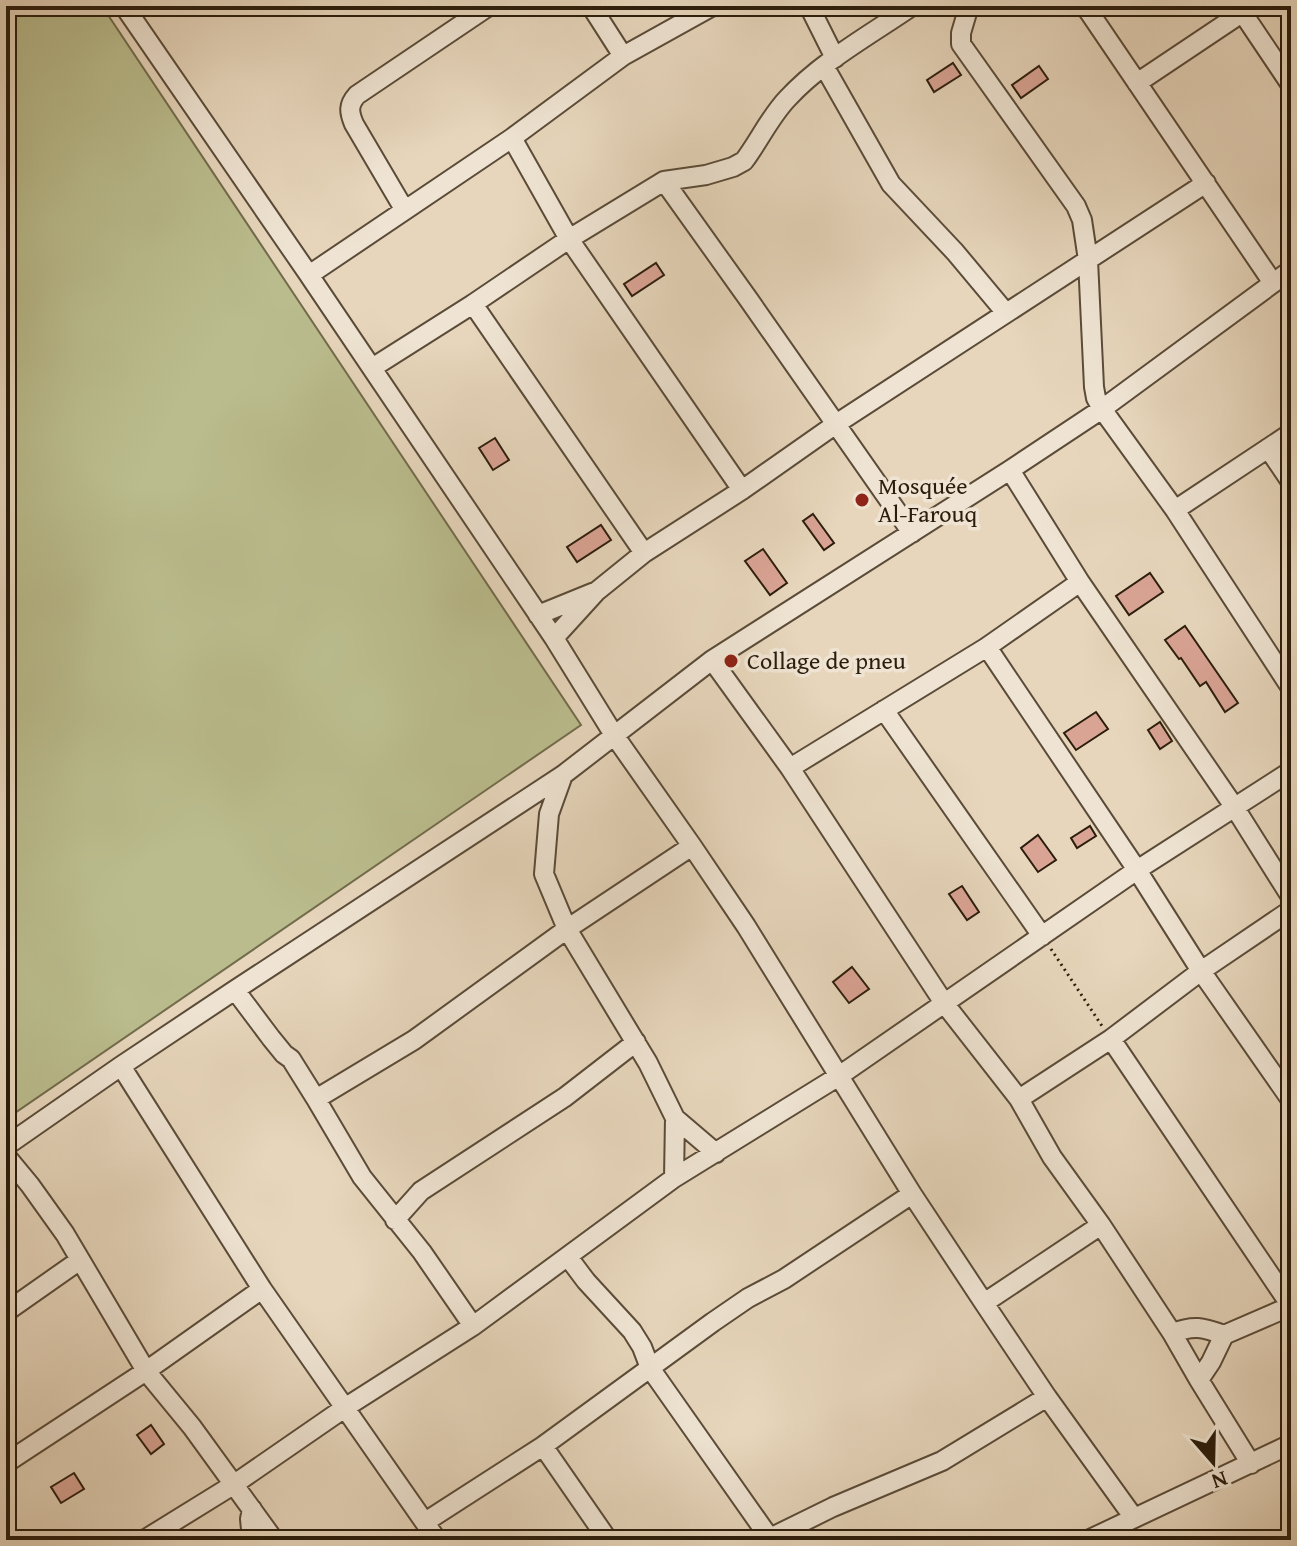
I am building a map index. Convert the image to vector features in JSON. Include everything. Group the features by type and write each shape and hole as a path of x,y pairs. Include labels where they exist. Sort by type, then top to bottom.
{"street":[{"path":"124,6 554,638 614,735 746,926 912,1194 1047,1397 1134,1518"},
{"path":"404,209 354,124 349,108 357,95 489,6"},
{"path":"591,6 623,56"},
{"path":"309,275 512,138 623,56 713,6"},
{"path":"809,6 830,62 891,184 955,252 1006,313"},
{"path":"372,368 664,181 706,175 739,165 787,99 830,62 912,6"},
{"path":"969,6 961,44 1076,206 1082,220 1088,260 1096,398 1175,510 1291,688"},
{"path":"1085,6 1273,283"},
{"path":"1137,83 1244,8 1291,85"},
{"path":"512,138 569,239 742,490"},
{"path":"664,181 912,533"},
{"path":"554,638 597,591 644,553 1206,183"},
{"path":"6,1146 235,990 563,775 712,660 1102,409 1291,270"},
{"path":"473,304 644,553"},
{"path":"1175,510 1291,433"},
{"path":"1268,448 1291,482"},
{"path":"1010,470 1080,582 1235,808 1291,897"},
{"path":"790,768 987,647 1080,582"},
{"path":"538,615 597,591"},
{"path":"987,647 1201,971 1291,1100"},
{"path":"712,660 790,768 944,1003 1019,1099 1052,1157 1172,1333 1251,1464"},
{"path":"884,710 1042,936"},
{"path":"144,1540 233,1485 346,1407 473,1326 674,1178 839,1076 1137,870 1291,771"},
{"path":"563,775 549,814 544,874 567,929 658,1080 675,1118 674,1178"},
{"path":"316,1099 414,1040 567,929 692,846"},
{"path":"1019,1099 1111,1039 1201,971 1291,910"},
{"path":"235,990 291,1059 362,1177 422,1252 473,1326"},
{"path":"1111,1039 1291,1306 1224,1335 1199,1380"},
{"path":"395,1220 421,1191 565,1097 636,1042"},
{"path":"121,1066 262,1289 437,1540"},
{"path":"675,1118 716,1153"},
{"path":"6,1156 65,1234 146,1371 192,1427 274,1540"},
{"path":"425,1522 543,1446 725,1314 784,1279 912,1194"},
{"path":"984,1303 1101,1225"},
{"path":"568,1257 632,1331 650,1368 770,1539 833,1507 942,1461 1047,1397"},
{"path":"6,1312 80,1260"},
{"path":"6,1463 146,1371 262,1289"},
{"path":"1172,1333 1202,1327 1224,1335"},
{"path":"1088,1540 1291,1444"},
{"path":"543,1446 608,1540"},
{"path":"252,1509 252,1540"}],"path":[{"path":"1042,936 1111,1039"}],"green space":[{"path":"6,6 102,6 581,725 6,1119"}],"building":[{"path":"953,63 961,75 934,92 927,80"},
{"path":"1039,66 1048,79 1021,98 1012,85"},
{"path":"656,263 664,275 632,296 624,284"},
{"path":"495,438 509,460 493,470 479,448"},
{"path":"813,514 834,543 824,550 803,521"},
{"path":"601,525 611,540 577,562 567,547"},
{"path":"763,549 787,583 770,595 745,561"},
{"path":"1150,573 1163,592 1129,615 1116,596"},
{"path":"1185,626 1238,703 1225,712 1206,682 1200,686 1165,640"},
{"path":"1096,712 1108,729 1076,750 1064,733"},
{"path":"1160,722 1172,741 1160,749 1148,730"},
{"path":"1090,826 1096,836 1077,848 1071,838"},
{"path":"1038,835 1056,860 1038,872 1021,848"},
{"path":"962,886 979,912 967,920 949,894"},
{"path":"852,967 869,989 849,1003 833,982"},
{"path":"151,1425 164,1444 151,1454 137,1435"},
{"path":"74,1473 84,1489 61,1503 51,1487"}],"place":[{"name":"Mosquée Al-Farouq","path":"862,500"},
{"name":"Collage de pneu","path":"731,661"}]}
